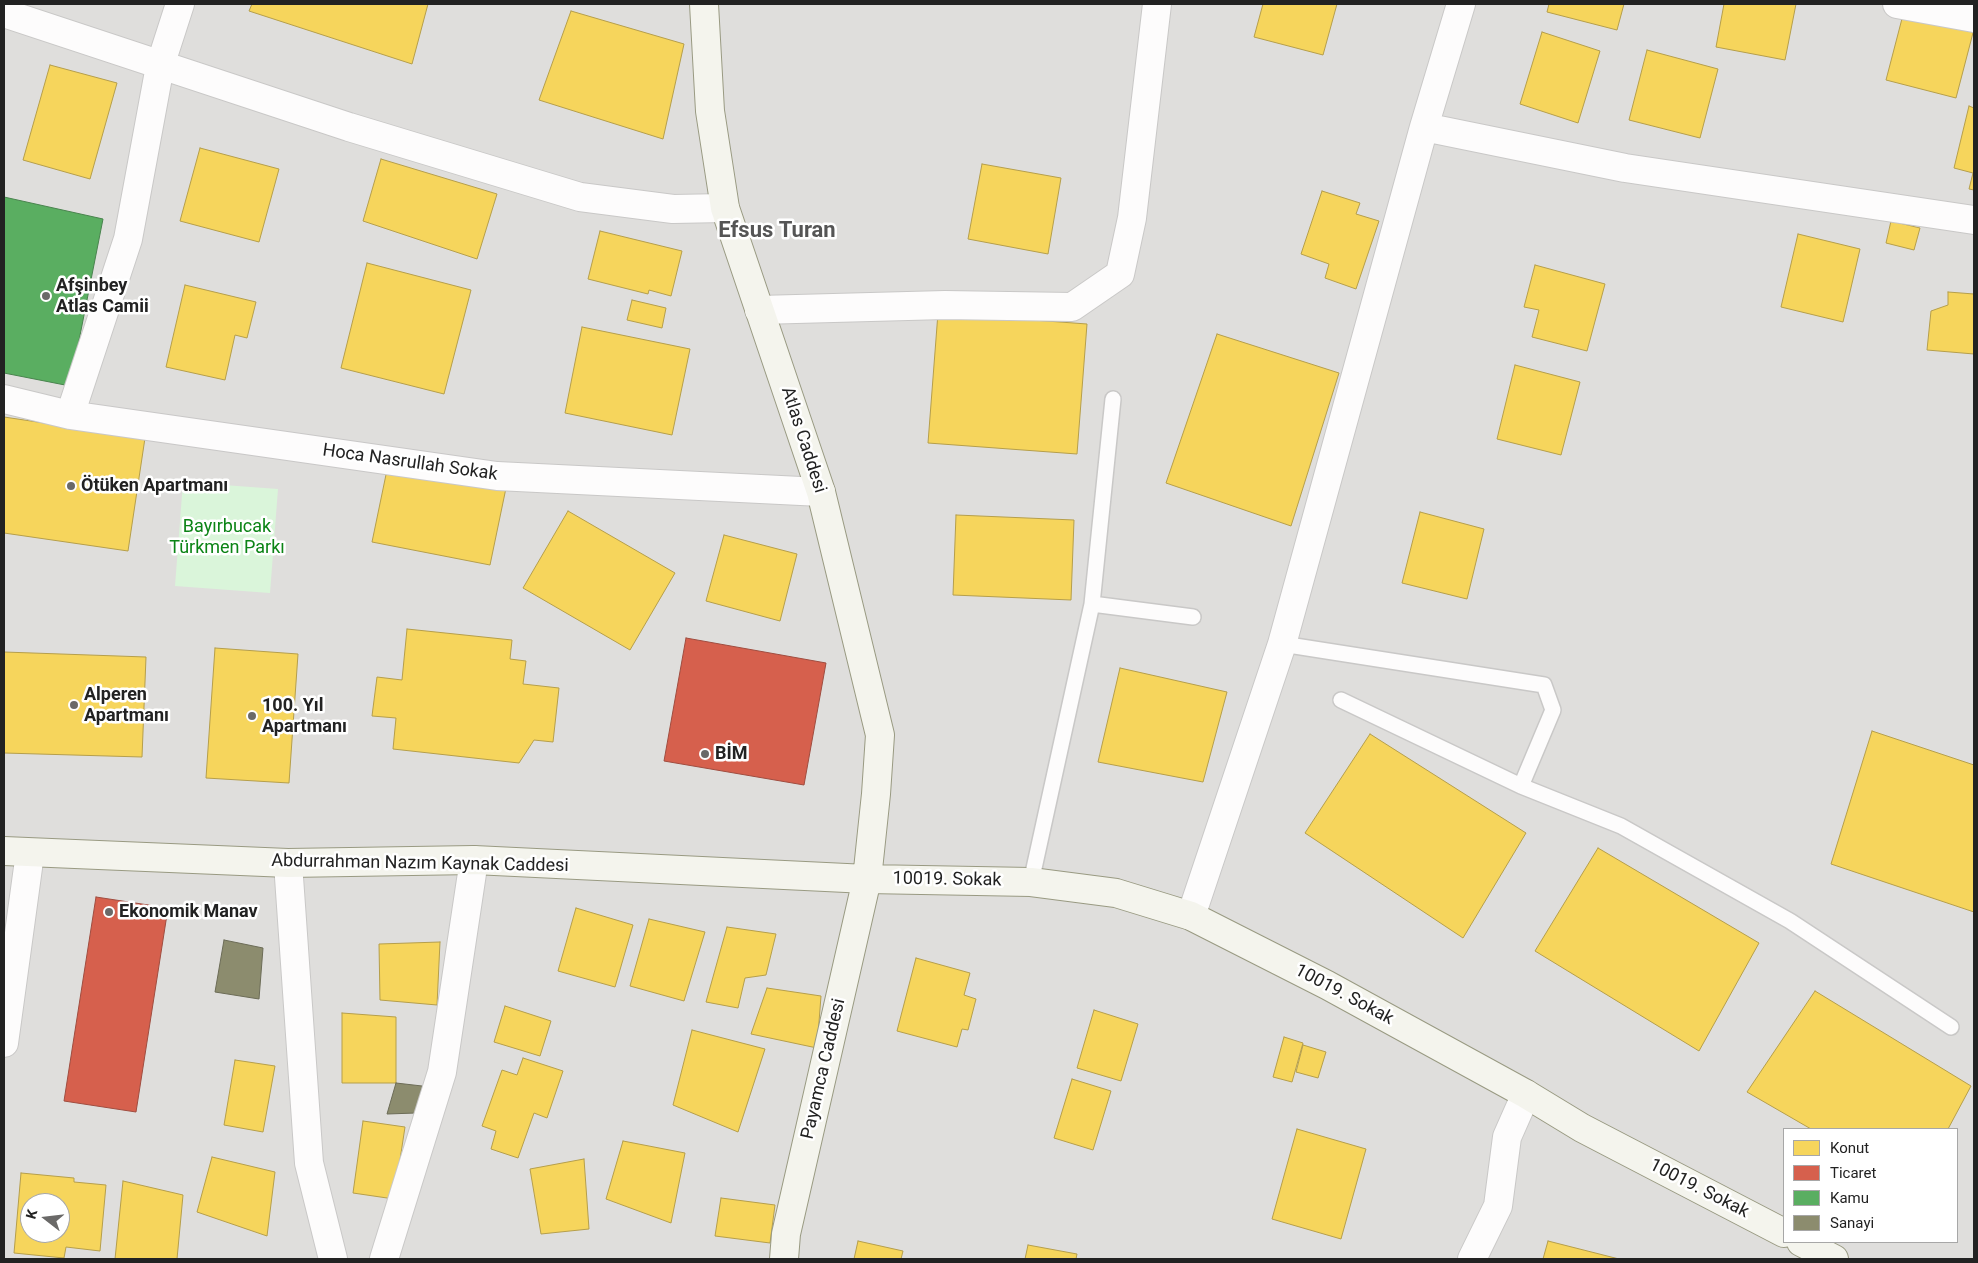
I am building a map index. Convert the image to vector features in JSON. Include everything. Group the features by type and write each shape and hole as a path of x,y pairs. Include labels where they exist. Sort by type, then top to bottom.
{"street":[{"path":"70,416 128,239 160,66 180,4"},
{"name":"Atlas Caddesi","path":"704,4 710,111 725,208 821,492 880,735 867,879"},
{"path":"759,310 945,305 1072,307 1120,274 1132,218 1157,4"},
{"path":"1191,916 1282,644 1424,127 1461,4"},
{"path":"1897,4 1974,18"},
{"path":"4,12 160,66 349,127 580,197 672,209 725,208"},
{"path":"1424,127 1625,168 1974,220"},
{"name":"Hoca Nasrullah Sokak","path":"4,399 70,416 497,476 821,492"},
{"path":"4,1043 17,852"},
{"name":"Abdurrahman Nazım Kaynak Caddesi","path":"17,852 288,863 474,860 867,879"},
{"path":"384,1259 442,1072 474,860"},
{"path":"288,863 309,1162 333,1259"},
{"name":"10019. Sokak","path":"867,879 1030,882 1116,893 1191,916 1327,984 1526,1094 1582,1128 1783,1232"},
{"name":"Payamca Caddesi","path":"784,1259 786,1234 867,879"},
{"path":"1472,1259 1498,1206 1507,1137 1526,1094"},
{"path":"1802,1243 1834,1259"}],"lane":[{"path":"1030,882 1092,604 1113,399"},
{"path":"1092,604 1193,617"},
{"path":"1282,644 1544,685 1553,710 1521,786"},
{"path":"1342,700 1521,786 1621,826 1773,912 1950,1027"}],"shaded area":[{"path":"4,4 1974,4 1974,1259 4,1259"}],"green space":[{"name":"Bayırbucak Türkmen Parkı","path":"183,482 278,489 270,593 175,586"}],"building: Konut":[{"path":"252,4 428,4 412,64 249,11"},
{"path":"1263,4 1337,4 1323,55 1254,37"},
{"path":"1549,4 1624,4 1617,30 1547,12"},
{"path":"1724,4 1796,4 1785,60 1716,47"},
{"path":"571,11 684,44 663,139 539,100"},
{"path":"1904,11 1974,29 1956,98 1886,80"},
{"path":"1542,32 1600,51 1578,123 1520,104"},
{"path":"1647,50 1718,69 1700,138 1629,120"},
{"path":"50,65 117,83 90,179 23,160"},
{"path":"1969,106 1974,108 1974,190 1969,189 1973,173 1954,168"},
{"path":"200,148 279,169 259,242 180,221"},
{"path":"381,159 497,194 477,259 363,221"},
{"path":"982,164 1061,178 1048,254 968,239"},
{"path":"1322,191 1360,203 1356,214 1379,221 1356,289 1325,278 1329,264 1301,254"},
{"path":"1891,221 1920,228 1914,250 1886,243"},
{"path":"600,231 682,251 671,296 649,290 648,294 588,279"},
{"path":"1798,234 1860,249 1843,322 1781,307"},
{"path":"367,263 471,290 444,394 341,368"},
{"path":"1535,265 1605,284 1587,351 1532,337 1539,310 1524,307"},
{"path":"185,285 256,302 247,338 235,335 225,380 166,367"},
{"path":"1948,292 1974,294 1974,354 1927,350 1931,311 1948,305"},
{"path":"632,300 666,308 662,328 627,320"},
{"path":"938,313 1087,324 1077,454 928,443"},
{"path":"582,327 690,349 672,435 565,413"},
{"path":"1217,334 1339,373 1291,526 1166,483"},
{"path":"1515,365 1580,382 1561,455 1497,439"},
{"name":"Ötüken Apartmanı","path":"4,417 145,438 128,551 4,533"},
{"path":"388,465 506,488 490,565 372,542"},
{"path":"568,511 675,573 630,650 523,588"},
{"path":"1420,512 1484,529 1467,599 1402,583"},
{"path":"956,515 1074,520 1071,600 953,595"},
{"path":"724,535 797,554 780,621 706,601"},
{"path":"407,629 512,640 510,659 526,661 523,684 559,688 553,742 534,740 519,763 393,749 396,718 372,716 377,677 402,680"},
{"name":"100. Yıl Apartmanı","path":"215,648 298,654 289,783 206,778"},
{"name":"Alperen Apartmanı","path":"4,652 146,657 142,757 4,753"},
{"path":"1120,668 1227,692 1203,782 1098,762"},
{"path":"1872,731 1974,765 1974,912 1831,864"},
{"path":"1370,734 1526,833 1463,938 1305,833"},
{"path":"1598,848 1759,943 1699,1051 1535,951"},
{"path":"576,908 633,925 615,987 558,971"},
{"path":"649,919 705,932 684,1001 630,986"},
{"path":"727,927 776,934 766,975 745,978 738,1008 706,1002"},
{"path":"440,942 437,1005 380,1000 379,944"},
{"path":"916,958 970,973 964,995 976,999 968,1030 962,1029 957,1047 897,1031"},
{"path":"767,988 821,996 817,1048 751,1034"},
{"path":"1815,991 1971,1086 1949,1128 1809,1128 1747,1092"},
{"path":"505,1006 551,1021 540,1056 494,1042"},
{"path":"1094,1010 1138,1024 1121,1081 1077,1068"},
{"path":"342,1013 396,1017 396,1083 342,1083"},
{"path":"692,1030 765,1049 738,1132 673,1105"},
{"path":"1284,1037 1303,1043 1292,1082 1273,1077"},
{"path":"1303,1045 1326,1052 1318,1078 1296,1072"},
{"path":"523,1058 563,1071 547,1118 534,1113 518,1158 491,1149 496,1131 482,1126 502,1070 517,1075"},
{"path":"235,1060 275,1066 263,1132 224,1125"},
{"path":"1072,1079 1111,1091 1093,1150 1054,1138"},
{"path":"363,1121 405,1127 394,1199 353,1193"},
{"path":"1297,1129 1366,1149 1341,1239 1272,1219"},
{"path":"623,1141 685,1153 671,1223 606,1199"},
{"path":"212,1157 275,1172 267,1236 197,1212"},
{"path":"584,1159 589,1229 541,1234 530,1169"},
{"path":"21,1173 74,1178 74,1182 106,1185 100,1251 66,1247 64,1258 14,1253"},
{"path":"123,1181 183,1195 177,1259 115,1259"},
{"path":"721,1198 775,1205 770,1243 715,1236"},
{"path":"858,1241 903,1251 901,1259 854,1259"},
{"path":"1548,1241 1619,1259 1543,1259"},
{"path":"1028,1245 1077,1254 1076,1259 1025,1259"}],"building: Ticaret":[{"path":"686,638 826,663 804,785 664,761"},
{"path":"96,897 168,908 136,1112 64,1101"}],"building: Kamu":[{"name":"Afşinbey Atlas Camii","path":"4,197 103,219 70,386 4,373"}],"building: Sanayi":[{"path":"224,940 263,948 259,999 215,992"},
{"path":"396,1083 422,1086 416,1113 387,1114"}],"place":[{"name":"Afşinbey Atlas Camii","path":"46,296"},
{"name":"Ötüken Apartmanı","path":"71,486"},
{"name":"Alperen Apartmanı","path":"74,705"},
{"name":"100. Yıl Apartmanı","path":"252,716"},
{"name":"BİM","path":"705,754"},
{"name":"Ekonomik Manav","path":"109,912"}],"district":[{"name":"Efsus Turan","path":"777,231"}]}
